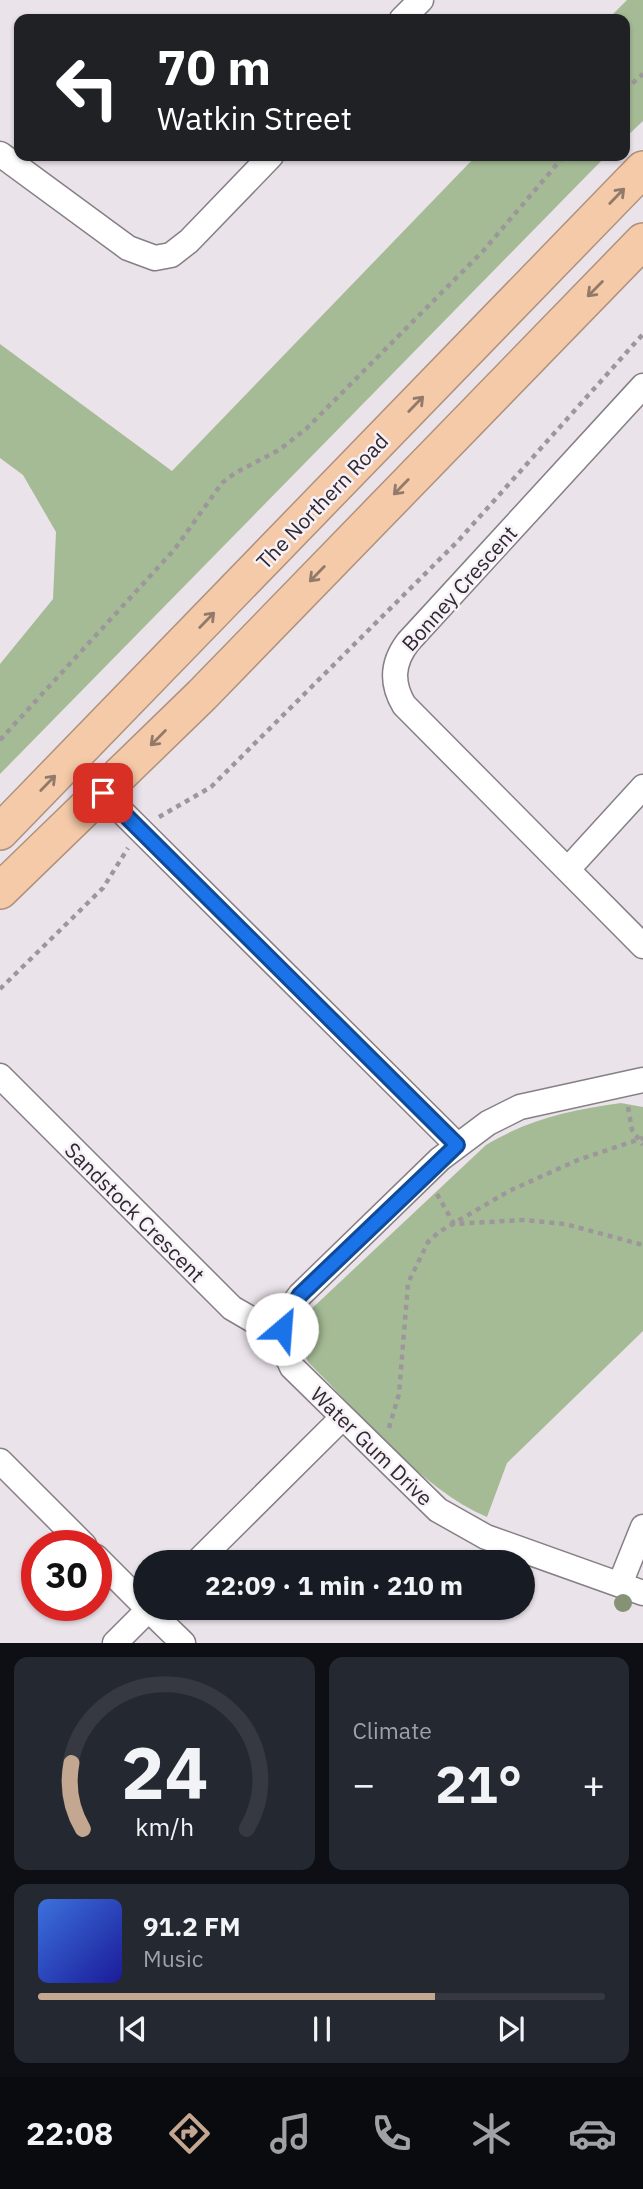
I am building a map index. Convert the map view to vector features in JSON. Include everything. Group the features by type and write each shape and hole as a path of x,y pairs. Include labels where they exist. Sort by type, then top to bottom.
{"highway":[{"name":"The Northern Road","path":"0,832 643,169"},
{"path":"0,891 103,793 643,242"}],"street":[{"path":"407,14 421,0"},
{"path":"0,154 128,248 155,258 171,255 189,241 266,161"},
{"name":"Bonney Crescent","path":"643,386 408,642 396,662 394,676 396,691 404,705 569,868 643,946"},
{"path":"569,868 643,787"},
{"path":"103,793 457,1145"},
{"name":"Sandstock Crescent","path":"0,1076 232,1308 256,1322 282,1329"},
{"path":"282,1329 300,1295 457,1145 488,1123 520,1107 643,1080"},
{"name":"Water Gum Drive","path":"282,1329 284,1345 292,1367 416,1491 461,1524 486,1536 643,1593"},
{"path":"209,1550 342,1418"},
{"path":"0,1461 69,1530"},
{"path":"620,1584 643,1527"},
{"path":"112,1573 133,1593"},
{"path":"115,1643 137,1620"},
{"path":"160,1620 183,1643"}],"path":[{"path":"0,740 174,551 222,483 235,473 279,450 306,429 484,250 560,161"},
{"path":"156,820 211,787 458,541 643,334"},
{"path":"0,989 103,887 132,844"},
{"path":"628,1103 632,1130 643,1145"},
{"path":"389,1428 399,1394 405,1298 413,1267 428,1242 454,1224 540,1177 640,1138"},
{"path":"432,1188 454,1224"},
{"path":"454,1224 523,1220 565,1224 643,1245"}],"green space":[{"path":"627,0 643,0 643,121 630,133 630,14 613,14"},
{"path":"471,161 601,161 0,774 0,664 53,599 56,532 23,475 0,458 0,344 172,471"},
{"path":"621,1103 643,1107 643,1331 507,1463 487,1517 439,1488 370,1426 309,1363 300,1345 301,1327 306,1314 486,1145 534,1122"}],"route":[{"path":"103,793 457,1145 300,1295 292,1305 282,1329"}]}
